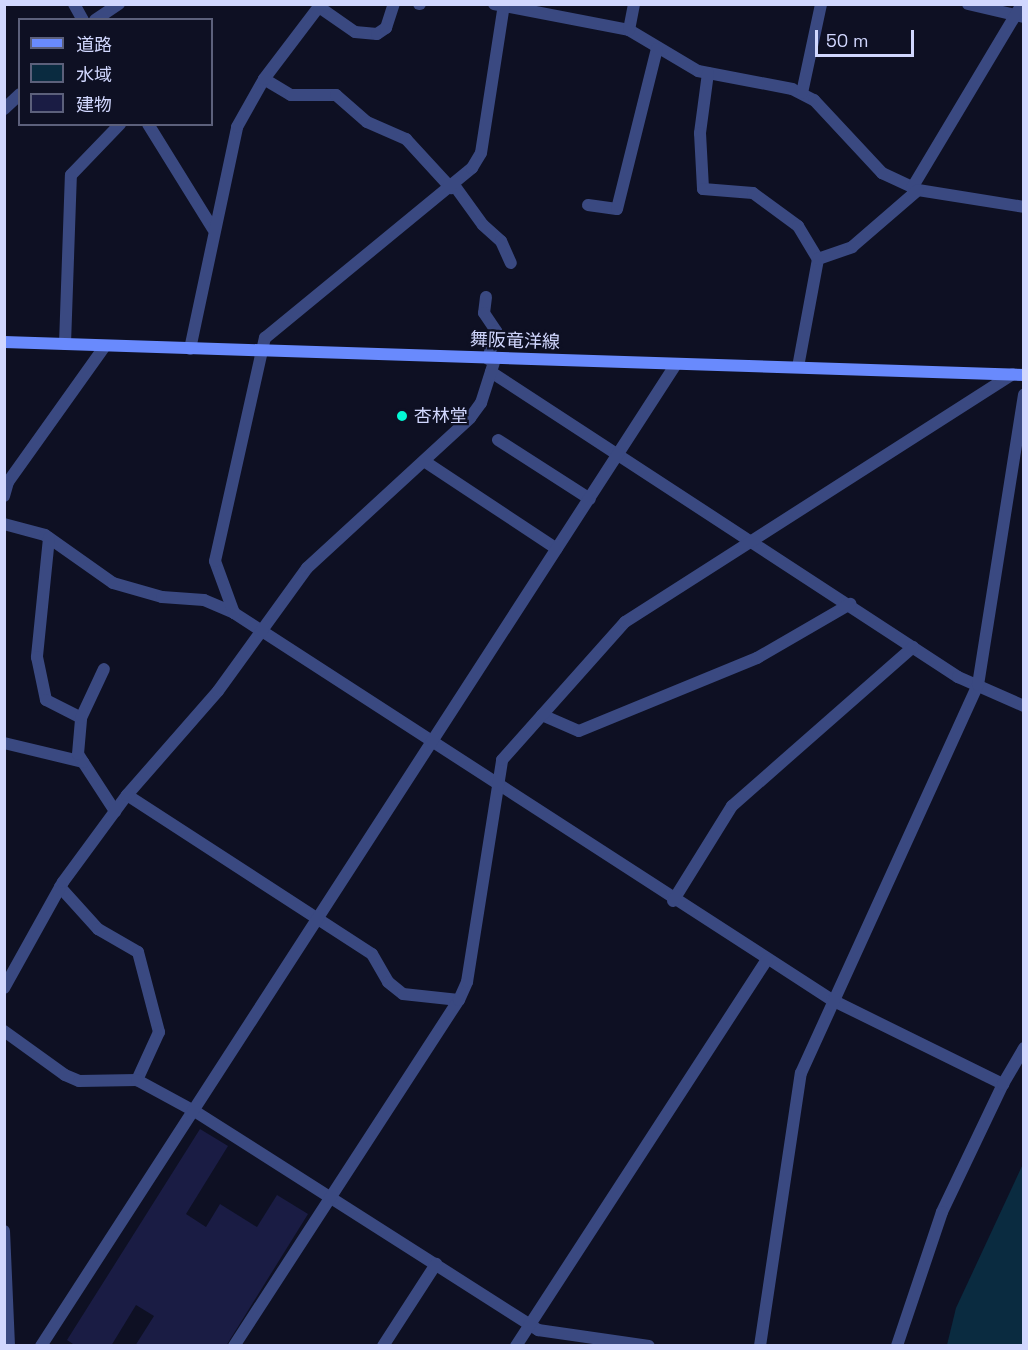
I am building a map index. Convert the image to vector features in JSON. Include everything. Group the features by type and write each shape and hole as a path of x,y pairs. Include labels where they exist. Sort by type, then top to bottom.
{"main road":[{"name":"舞阪竜洋線","path":"4,342 262,352 1018,374"}],"street":[{"path":"74,4 82,18"},
{"path":"98,18 119,4"},
{"path":"190,349 213,229 237,128 264,80 320,6 355,32 377,34 386,28 394,4"},
{"path":"630,30 634,4"},
{"path":"802,93 821,4"},
{"path":"968,4 1020,17"},
{"path":"818,259 852,247 915,189 1020,17 1022,4"},
{"path":"234,613 215,561 262,352 278,322 453,187 481,153 500,6 630,30 657,50 708,73 802,93 866,161 915,189 1023,207"},
{"path":"588,205 617,209 657,50"},
{"path":"708,73 700,133 703,189 753,193 798,226 818,259 798,367"},
{"path":"264,80 291,95 336,95 367,122 406,139 501,241 512,263"},
{"path":"4,109 18,96"},
{"path":"65,344 71,175 118,126"},
{"path":"149,126 213,229"},
{"path":"4,988 60,887 127,795 264,632 307,568 424,461 481,403 491,372 496,331 484,313 486,297"},
{"path":"4,496 8,482 105,346"},
{"path":"41,1346 196,1112 676,364"},
{"path":"491,372 913,647 978,685 1023,706"},
{"path":"234,1346 459,1000 502,760 625,622 1018,374"},
{"path":"760,1346 801,1072 978,685 1023,395"},
{"path":"498,440 590,499"},
{"path":"424,461 558,549"},
{"path":"4,524 49,538 113,583 162,597 204,600 234,613 434,741 673,901 832,1000 1003,1084"},
{"path":"49,538 37,657 46,700 81,718"},
{"path":"542,715 579,731 757,658 850,604"},
{"path":"673,901 732,807 913,647"},
{"path":"104,669 81,718 82,762 115,811"},
{"path":"4,743 82,762"},
{"path":"127,795 372,954 388,982 404,994 459,1000"},
{"path":"60,887 98,929 138,952 159,1032 137,1080"},
{"path":"516,1346 767,959"},
{"path":"4,1031 79,1081 137,1080 196,1112 530,1324 614,1343 648,1346"},
{"path":"897,1346 942,1212 1003,1084 1023,1048"},
{"path":"4,1231 9,1346"},
{"path":"383,1346 436,1264"}],"water":[{"path":"1023,1164 1023,1345 947,1345 956,1308"}],"building":[{"path":"200,1129 228,1146 186,1214 206,1227 220,1204 257,1227 277,1195 308,1214 226,1346 135,1346 154,1316 136,1305 111,1346 76,1346 67,1340"}],"place":[{"name":"杏林堂","path":"402,416"}]}
